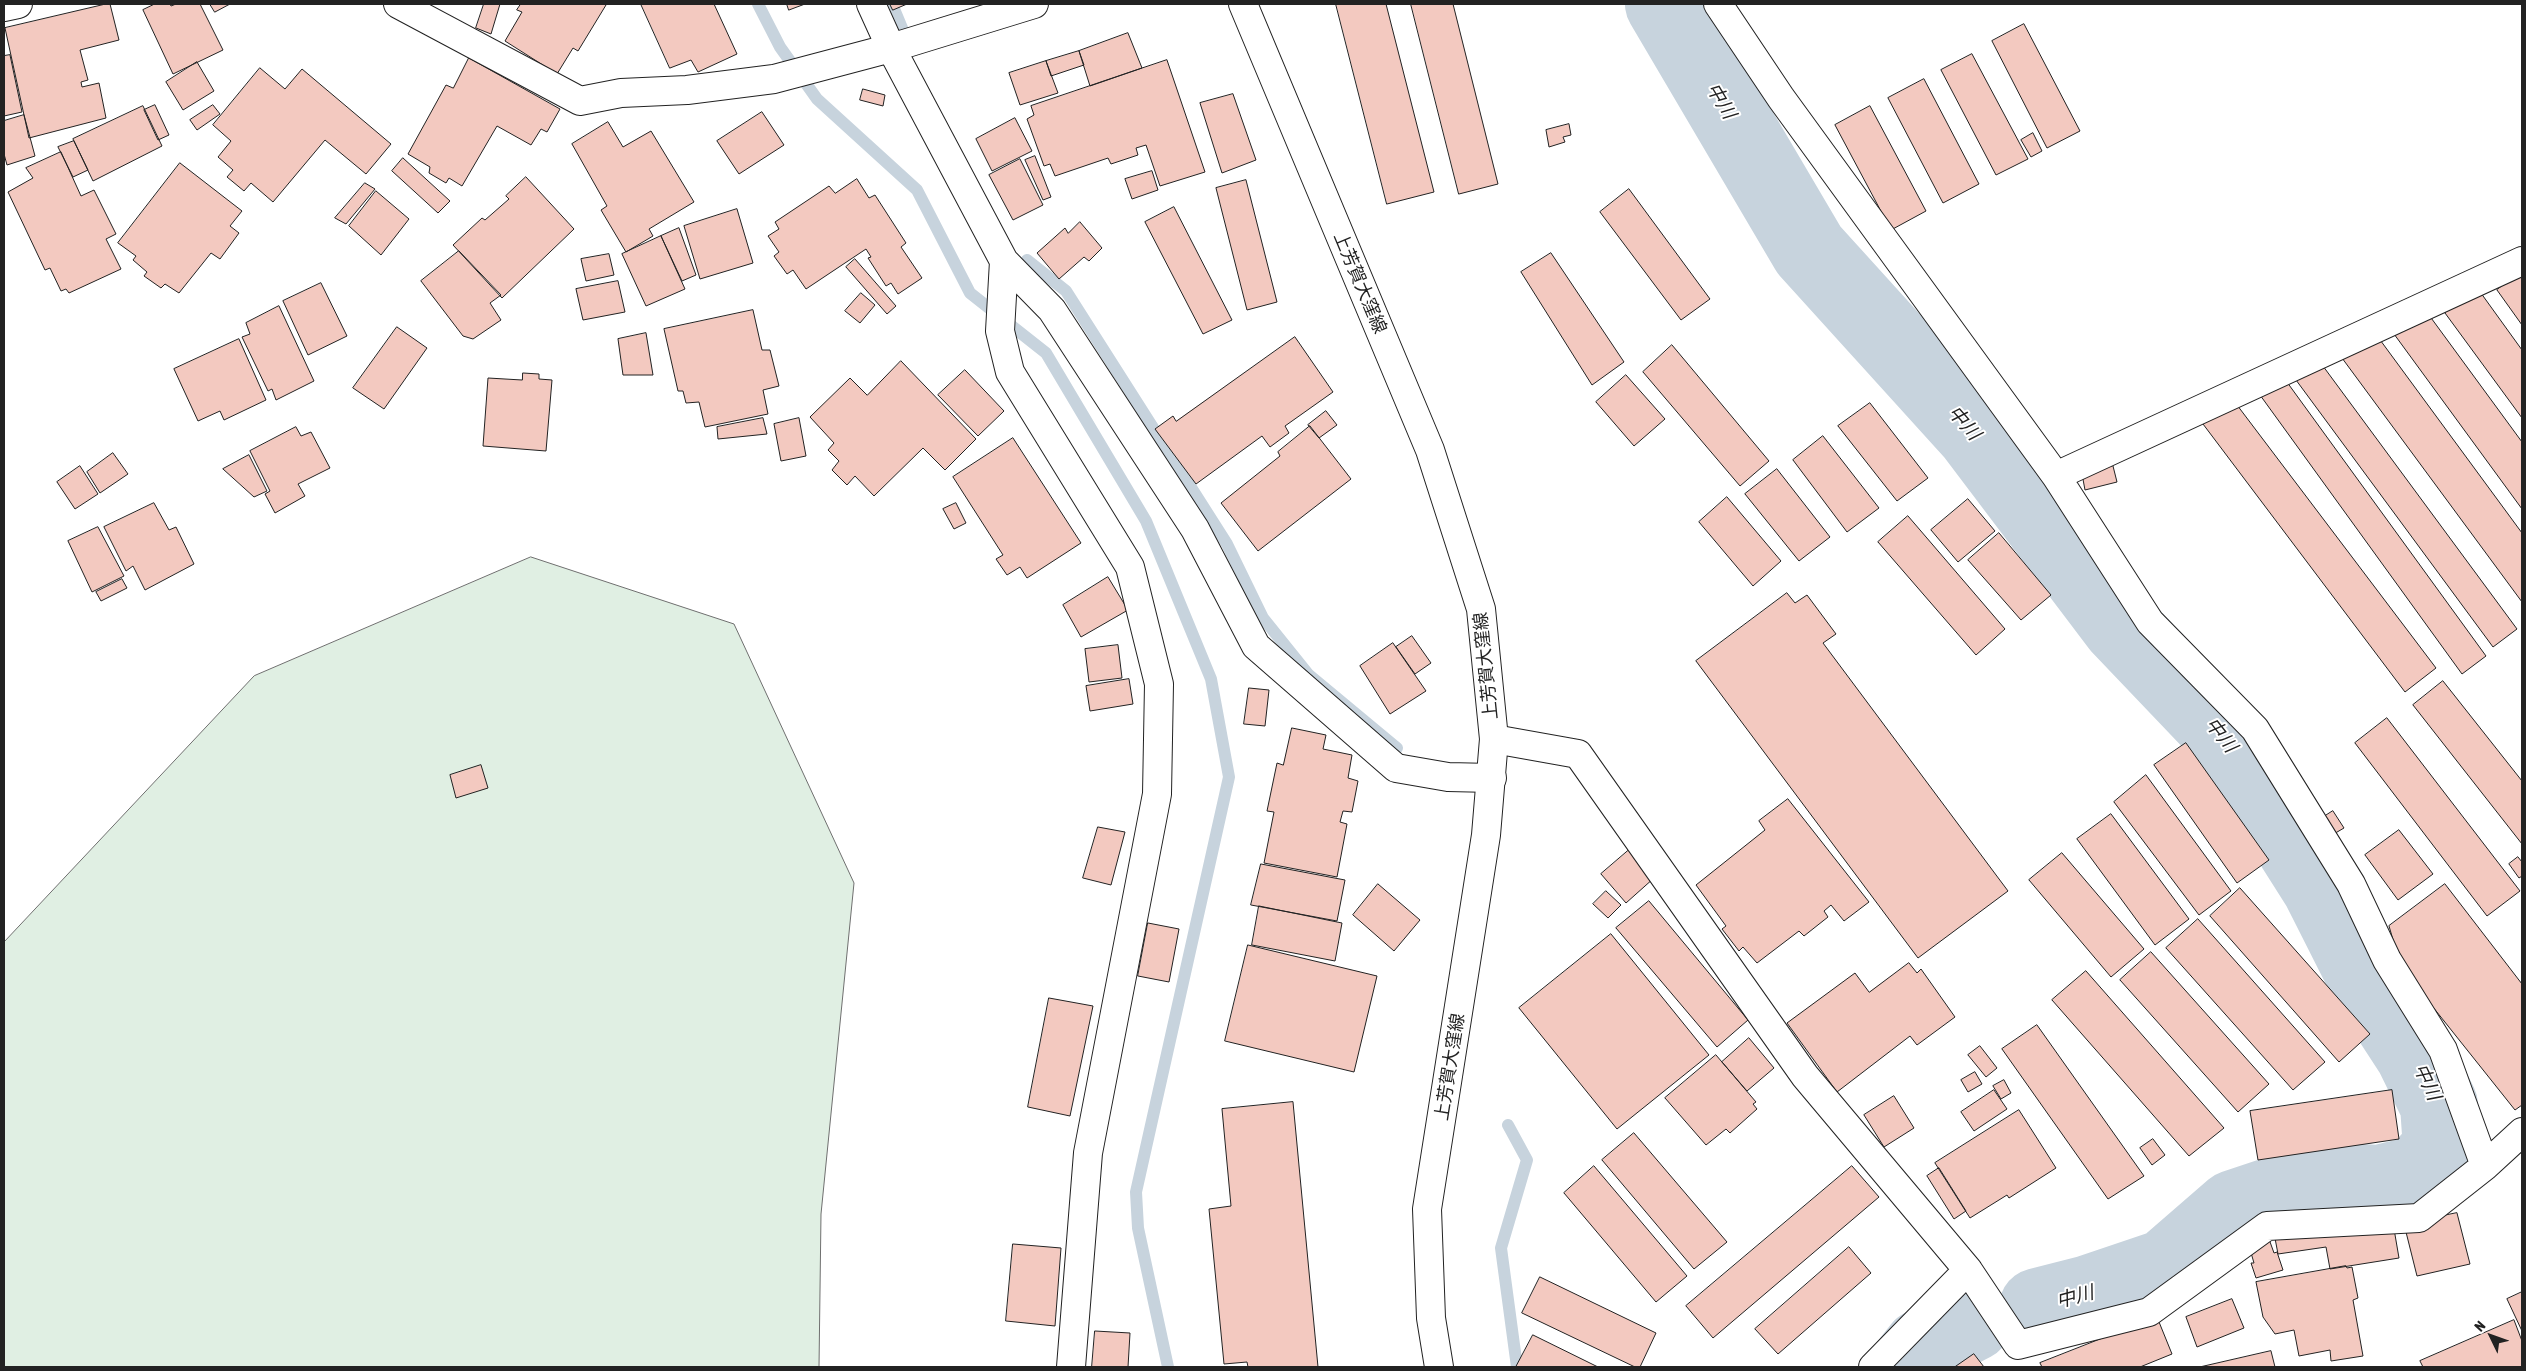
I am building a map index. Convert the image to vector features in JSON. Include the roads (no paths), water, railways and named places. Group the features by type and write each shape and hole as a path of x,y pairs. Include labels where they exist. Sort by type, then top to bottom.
{"street":[{"path":"4,7 18,4"},
{"path":"398,4 580,101 621,93 686,90 774,79 891,48 1034,4"},
{"path":"871,4 891,48 1004,270 1052,310 1195,529 1256,646 1396,768 1448,777 1492,778"},
{"name":"上芳賀大窪線","path":"1243,4 1430,450 1481,609 1494,738 1492,778 1486,835 1427,1209 1431,1318 1439,1367"},
{"path":"1718,4 1782,98 2056,476 2150,622 2255,729 2346,876 2387,960 2443,1050 2485,1166"},
{"path":"2056,476 2522,260"},
{"path":"1004,270 1000,331 1010,372 1130,567 1159,684 1157,794 1088,1153 1071,1367"},
{"path":"1494,738 1578,754 1806,1076 1968,1270 2018,1345 2149,1312 2267,1226 2419,1218 2485,1166 2522,1132"},
{"path":"1873,1367 1968,1270"}],"waterway":[{"path":"758,4 780,47 817,99 917,190 970,293 1046,353 1146,521 1211,679 1229,777 1136,1192 1138,1228 1168,1367"},
{"path":"892,4 902,28"},
{"name":"中川","path":"1664,4 1809,250 1974,432 2120,625 2223,733 2320,886 2373,991 2414,1054 2439,1105 2442,1148 2417,1175 2379,1184 2318,1181 2234,1209 2166,1268 2089,1294 2038,1307"},
{"path":"1027,260 1066,291 1227,544 1263,618 1308,674 1397,748"},
{"path":"1508,1125 1527,1160 1501,1248 1517,1367"},
{"name":"中川","path":"1907,1367 1922,1348 1973,1322"}]}
